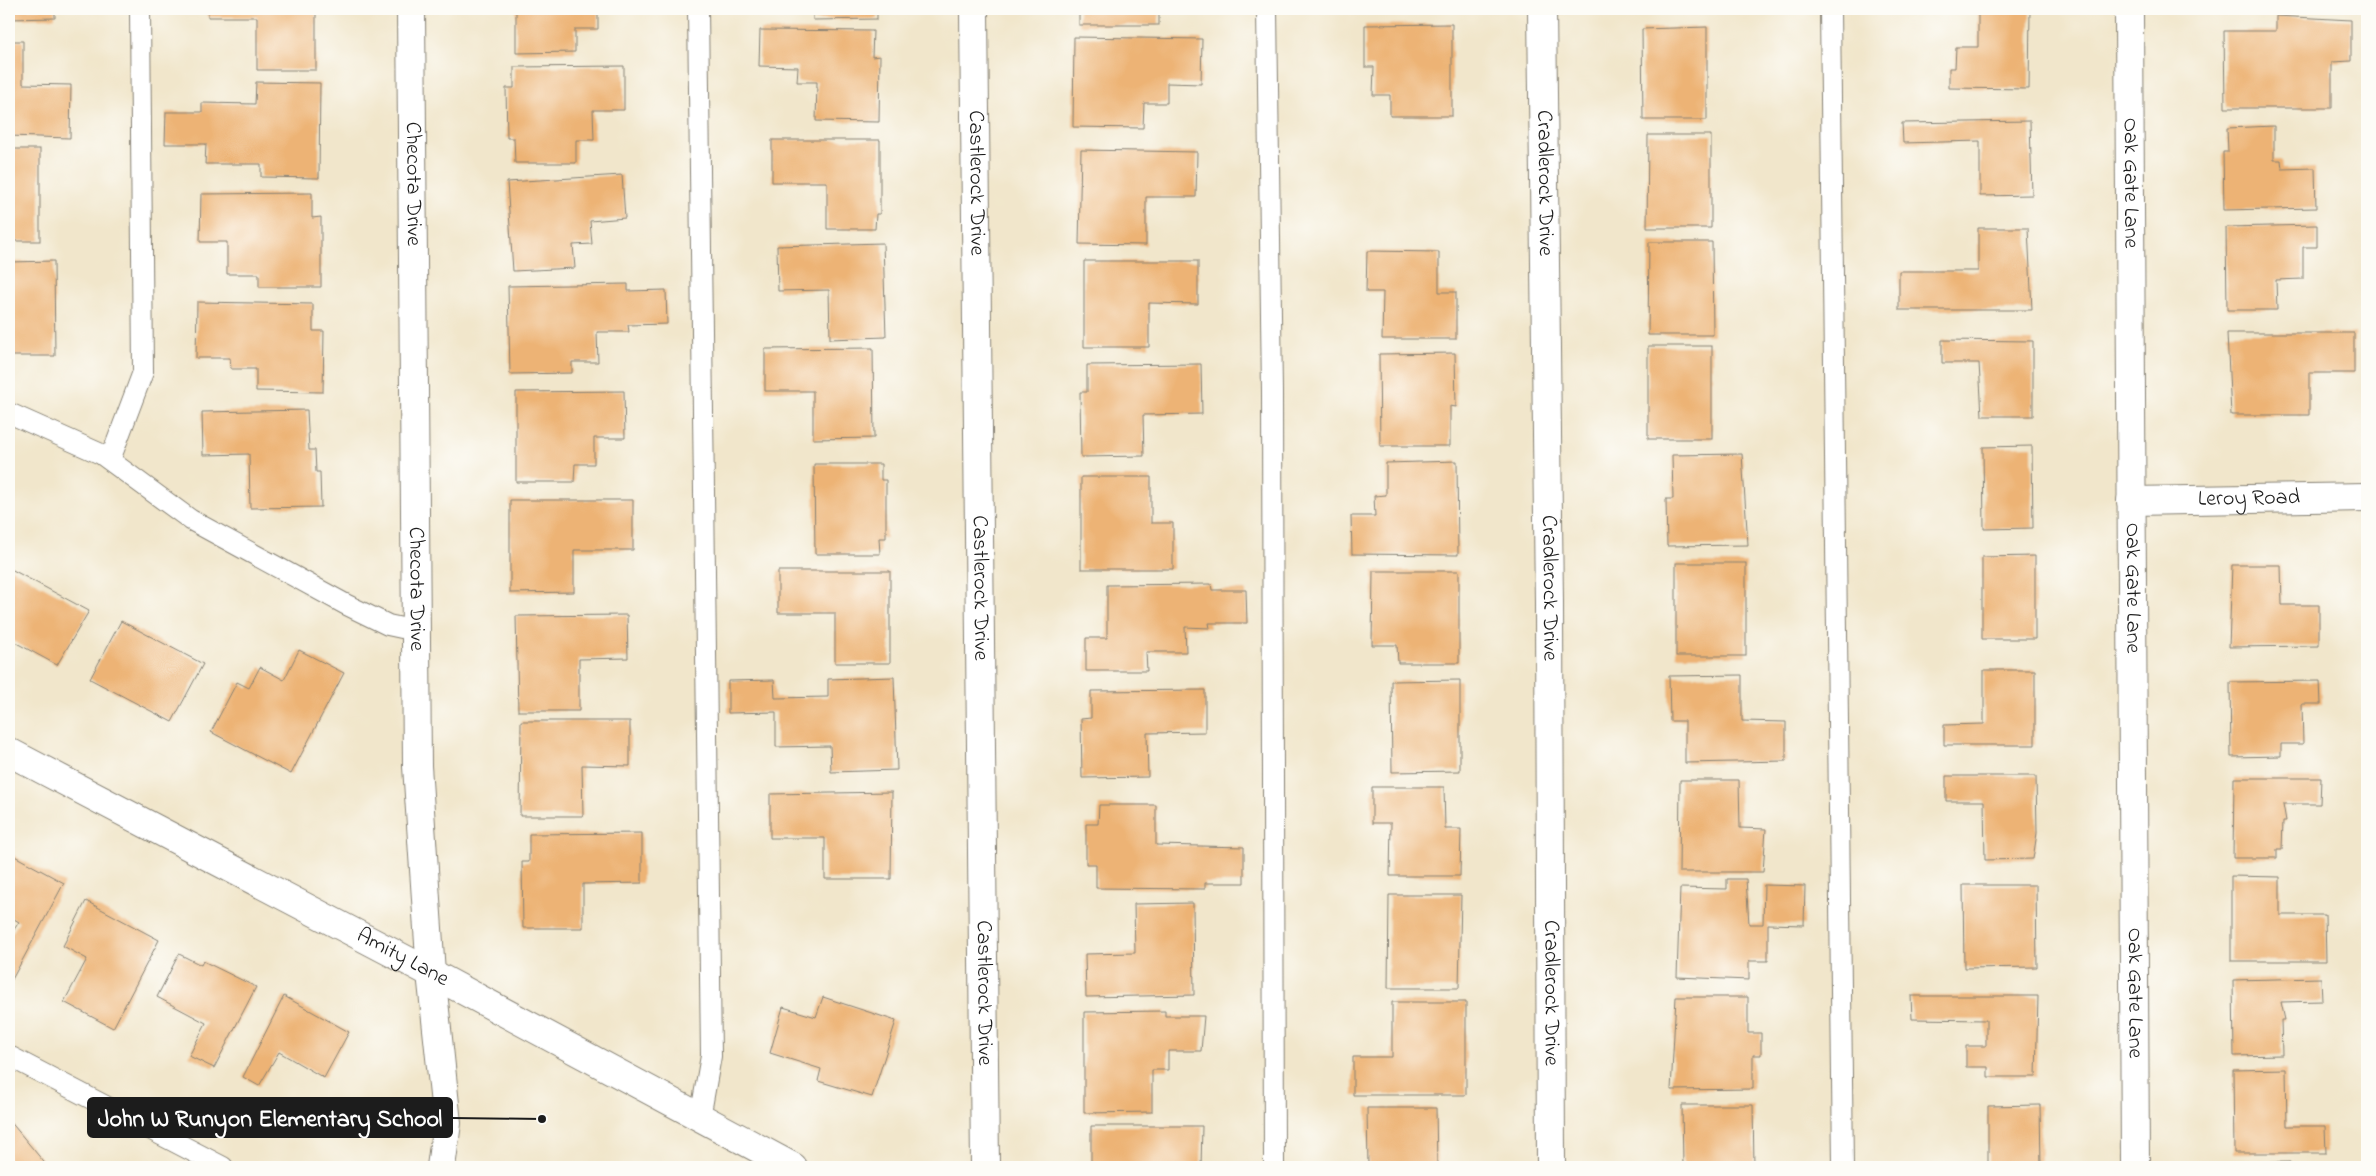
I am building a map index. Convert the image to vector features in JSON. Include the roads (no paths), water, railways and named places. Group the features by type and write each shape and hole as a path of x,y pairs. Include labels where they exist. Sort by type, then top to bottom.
{"street":[{"name":"Checota Drive","path":"411,9 417,766 431,973 447,1123 440,1167"},
{"name":"Castlerock Drive","path":"974,9 985,1167"},
{"name":"Cradlerock Drive","path":"1542,9 1550,603 1550,1167"},
{"name":"Oak Gate Lane","path":"2129,9 2134,1167"},
{"name":"Leroy Road","path":"2131,501 2367,497"},
{"name":"Amity Lane","path":"9,752 431,973 792,1167"}],"lane":[{"path":"110,460 143,372 140,9"},
{"path":"698,9 711,1056 700,1118"},
{"path":"1267,9 1272,402 1274,1167"},
{"path":"1830,9 1843,1167"},
{"path":"9,412 101,454 191,520 345,604 388,625 416,631"},
{"path":"9,1056 195,1161 223,1167"}],"place":[{"name":"John W Runyon Elementary School","path":"542,1119"}]}
